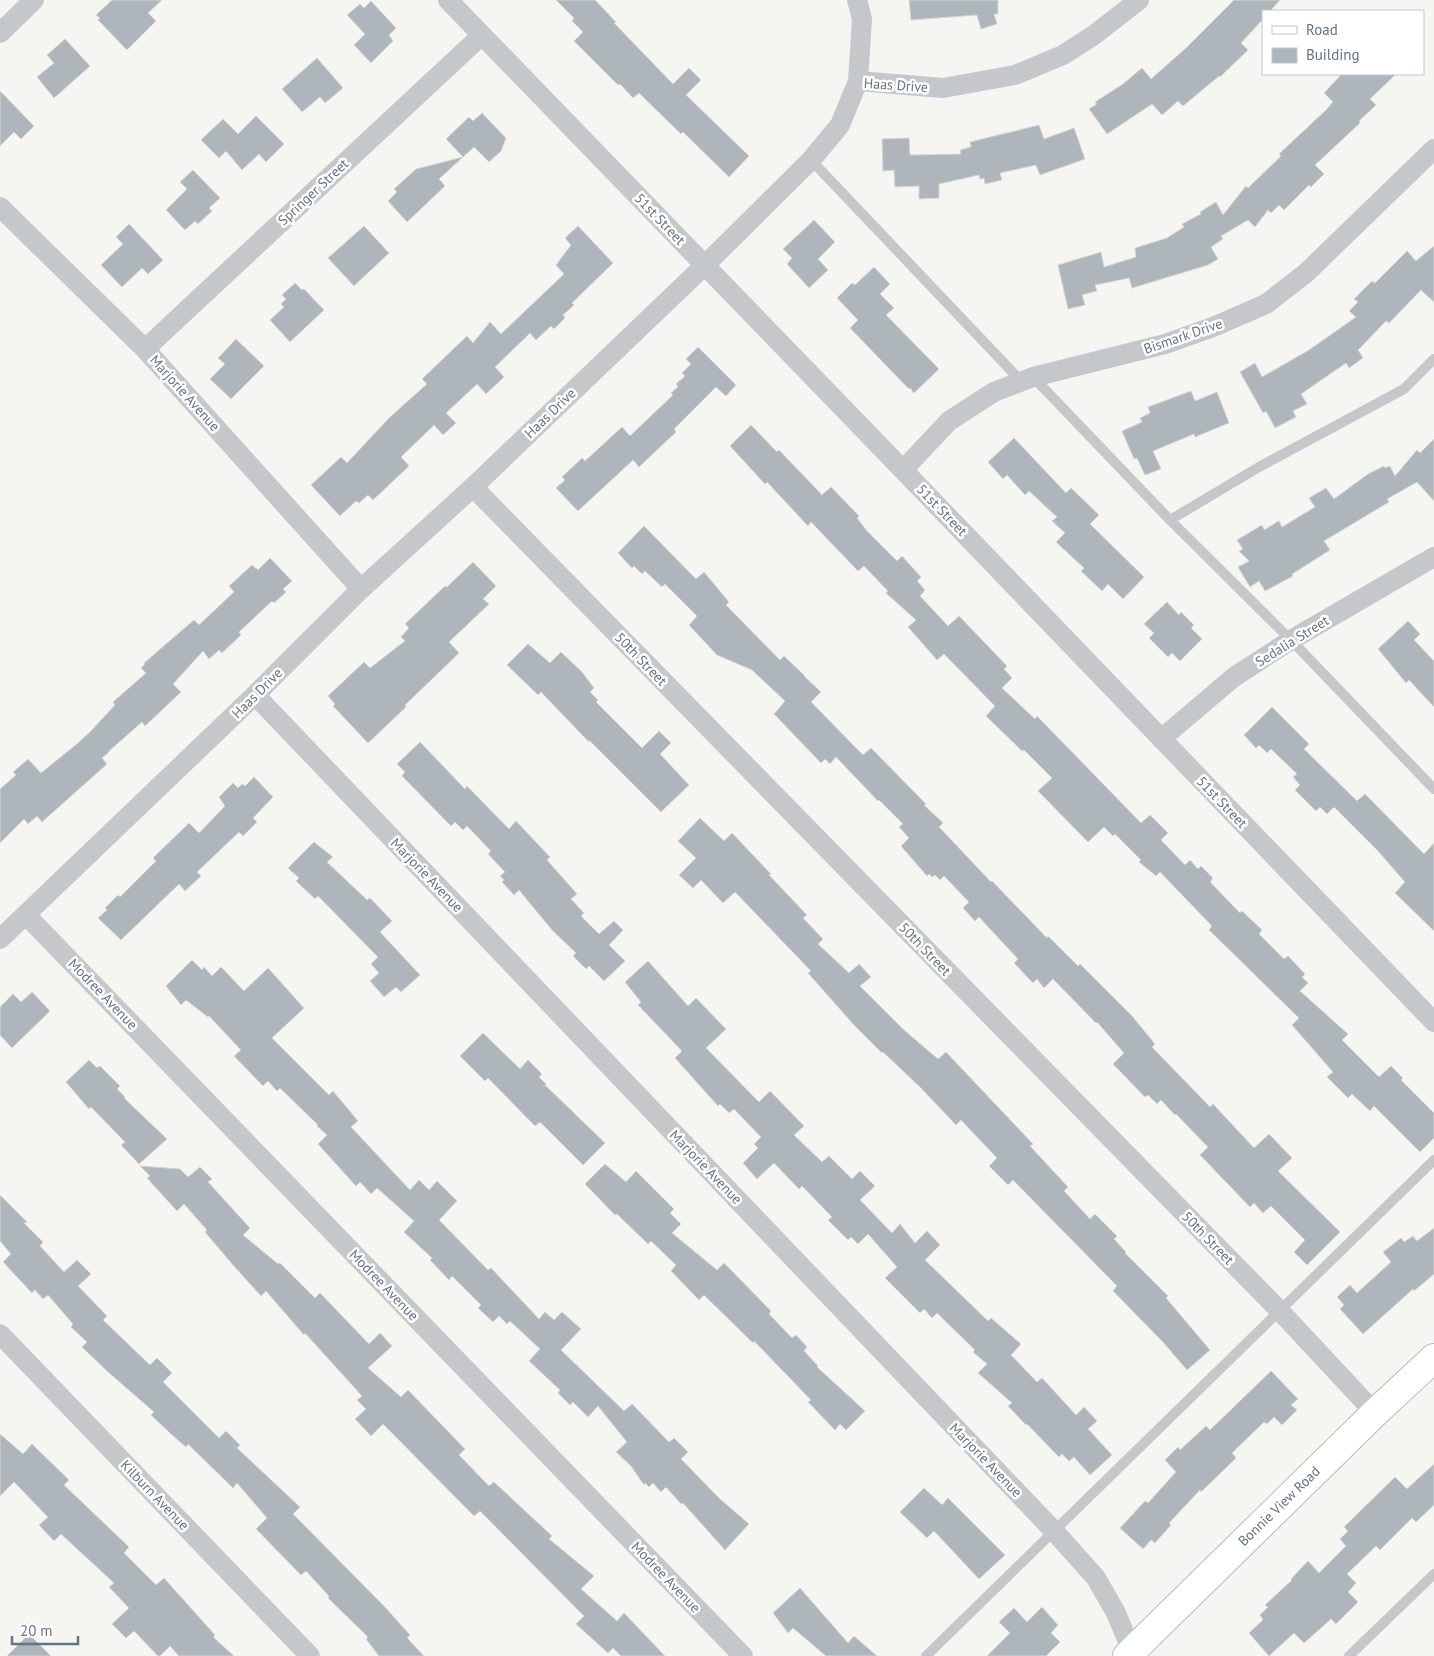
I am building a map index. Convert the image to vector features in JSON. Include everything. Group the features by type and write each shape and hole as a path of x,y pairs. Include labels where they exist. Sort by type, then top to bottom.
{"street":[{"path":"0,33 34,0"},
{"name":"51st Street","path":"448,0 1434,1022"},
{"path":"857,0 862,19 858,81"},
{"name":"Haas Drive","path":"0,939 255,695 361,589 473,487 705,265 811,160 840,125 858,81 943,88 1015,75 1063,55 1094,35 1139,0"},
{"name":"Springer Street","path":"145,349 482,35"},
{"name":"Bismark Drive","path":"903,470 949,421 994,392 1027,379 1165,344 1213,327 1266,304 1306,273 1434,149"},
{"name":"Marjorie Avenue","path":"0,207 145,349 361,589"},
{"name":"50th Street","path":"473,487 1279,1310 1375,1413"},
{"name":"Sedalia Street","path":"1161,739 1234,677 1291,640 1432,560"},
{"name":"Marjorie Avenue","path":"255,695 1055,1532 1096,1578 1116,1612 1131,1654"},
{"name":"Modree Avenue","path":"26,915 743,1656"},
{"name":"Kilburn Avenue","path":"0,1334 310,1656"},
{"name":"Bonnie View Road","path":"1131,1654 1375,1413 1434,1358"}],"lane":[{"path":"811,160 1027,379 1291,640 1434,789"},
{"path":"1170,520 1259,467 1404,389 1434,359"},
{"path":"926,1656 1434,1160"},
{"path":"1349,1656 1434,1574"}],"building":[{"path":"112,0 162,0 148,13 156,21 127,50 98,20 100,18 96,15"},
{"path":"556,0 595,0 616,22 614,23 673,84 689,68 701,80 686,95 749,156 729,177 683,132 681,134 639,93 633,98 620,84 618,85 574,41 583,32 572,21 574,18"},
{"path":"909,0 998,0 998,14 994,14 997,24 981,29 977,15 911,20"},
{"path":"1234,0 1280,0 1271,10 1262,10 1262,20 1241,43 1248,50 1220,77 1183,106 1178,101 1162,115 1152,104 1107,134 1089,109 1097,104 1095,102 1123,84 1142,68 1151,79 1186,48"},
{"path":"371,1 396,28 389,35 393,41 371,63 354,45 365,34 347,15 360,4 364,8"},
{"path":"65,39 90,66 54,98 37,77 54,63 47,55"},
{"path":"317,58 343,88 325,103 320,97 302,112 282,89"},
{"path":"1341,75 1395,75 1370,99 1376,105 1359,121 1360,123 1315,165 1324,174 1311,187 1309,185 1284,210 1279,205 1271,213 1268,210 1255,227 1248,220 1221,236 1223,239 1211,247 1218,259 1208,265 1132,288 1129,278 1095,285 1097,291 1082,295 1085,305 1068,309 1058,265 1101,252 1104,267 1136,257 1135,248 1167,238 1184,227 1182,224 1201,214 1200,212 1216,202 1223,215 1246,186 1248,188 1281,156 1279,154 1333,102 1324,93"},
{"path":"0,91 34,126 21,139 14,132 0,146"},
{"path":"482,113 506,138 501,151 489,162 474,147 463,157 446,139 469,117 473,121"},
{"path":"256,116 284,144 266,162 259,154 242,170 226,151 219,158 201,140 223,119 238,134"},
{"path":"1039,125 1044,139 1074,128 1085,159 1040,175 1036,165 1000,173 1002,180 985,184 984,178 980,179 979,175 939,184 939,198 919,199 919,186 895,187 894,170 883,171 882,139 909,138 910,155 961,154 960,150 971,147 970,142"},
{"path":"463,157 439,179 445,186 407,222 388,201 397,192 394,189 416,169"},
{"path":"193,170 220,198 209,208 212,211 198,224 195,221 185,230 166,210 187,189 180,182"},
{"path":"814,220 835,242 818,259 828,270 809,288 787,264 792,258 783,249"},
{"path":"129,224 163,260 148,274 142,268 122,287 101,265 123,244 116,237"},
{"path":"364,226 389,253 354,286 328,258"},
{"path":"578,226 613,263 572,303 574,305 563,315 565,318 554,329 551,326 536,340 530,333 495,367 504,377 486,394 477,384 446,413 456,423 443,435 434,425 401,457 409,466 373,500 368,495 359,503 356,501 340,516 311,485 341,457 347,463 390,417 427,384 422,379 467,336 473,343 490,322 501,334 564,274 556,265 571,245 565,238"},
{"path":"1434,246 1434,302 1421,290 1389,323 1386,321 1358,350 1363,358 1349,368 1346,363 1301,394 1307,404 1293,411 1296,417 1275,428 1266,411 1263,413 1240,372 1255,363 1262,377 1309,350 1356,317 1349,311 1358,302 1354,299 1372,281 1375,283 1407,251 1416,261"},
{"path":"874,267 890,284 880,294 894,308 886,315 939,369 914,393 850,328 858,320 837,298 852,283 855,285"},
{"path":"295,283 302,290 304,289 324,310 290,342 270,320 284,307 281,304 286,299 282,295"},
{"path":"236,339 264,366 231,399 210,379 225,364 218,358"},
{"path":"698,347 736,385 726,396 716,387 674,429 676,432 639,467 633,460 578,511 556,488 565,480 562,477 582,458 585,461 622,427 630,436 673,395 671,393 678,387 676,384 685,376 682,373 691,364 686,359"},
{"path":"1191,391 1195,401 1217,392 1229,423 1195,437 1194,434 1153,451 1161,469 1145,475 1137,458 1134,459 1122,431 1142,422 1140,418 1150,413 1148,407"},
{"path":"751,425 777,452 779,450 822,495 831,487 859,516 857,518 867,531 897,561 902,556 921,577 917,581 925,590 920,596 948,626 959,616 1007,666 1004,669 1012,678 1002,688 1035,719 1037,716 1141,823 1150,815 1168,833 1161,840 1185,865 1190,860 1198,869 1201,866 1213,878 1210,882 1240,913 1242,911 1262,930 1259,934 1284,959 1288,956 1305,974 1302,977 1308,983 1300,991 1348,1034 1342,1040 1379,1077 1391,1066 1403,1078 1401,1080 1434,1113 1434,1138 1420,1152 1374,1106 1370,1111 1352,1094 1348,1098 1327,1077 1333,1072 1292,1025 1299,1018 1209,930 1212,926 1160,872 1156,876 1139,862 1141,860 1115,834 1113,836 1104,827 1088,842 1038,791 1052,778 986,716 995,706 944,654 937,660 908,627 916,620 886,593 888,591 864,566 858,571 811,522 808,526 730,446"},
{"path":"1014,438 1066,493 1071,488 1099,515 1090,524 1144,577 1123,599 1108,584 1102,591 1081,571 1084,568 1056,542 1065,533 1052,521 1057,517 1029,491 1025,495 1007,475 1003,479 988,462"},
{"path":"1434,439 1434,501 1417,482 1387,499 1389,502 1324,541 1330,550 1292,574 1293,576 1265,591 1259,581 1250,587 1238,567 1249,561 1239,551 1243,549 1237,540 1262,525 1264,530 1279,521 1282,527 1315,507 1309,498 1326,488 1334,499 1368,474 1384,466 1385,468 1390,466 1395,476 1417,450 1420,453"},
{"path":"644,526 696,579 704,572 729,602 726,605 780,660 784,656 821,692 811,702 863,755 871,748 926,804 924,805 943,823 939,827 991,882 1047,938 1048,936 1078,966 1080,964 1132,1016 1155,1044 1152,1047 1210,1107 1213,1104 1254,1148 1269,1134 1292,1158 1278,1171 1340,1232 1307,1265 1294,1252 1305,1240 1271,1206 1263,1213 1254,1203 1250,1207 1200,1155 1208,1147 1161,1100 1157,1104 1148,1095 1145,1097 1113,1064 1124,1053 1097,1022 1053,979 1044,988 1037,979 1033,983 1014,963 1018,959 979,917 975,921 963,908 969,902 944,876 940,880 935,875 932,877 929,874 927,876 901,846 909,838 899,827 903,824 836,757 830,764 825,759 821,763 774,714 785,701 752,670 717,655 689,625 697,616 665,584 662,587 645,571 642,574 634,566 632,568 618,553"},
{"path":"270,558 292,581 283,589 286,592 274,603 272,601 239,632 241,635 222,653 219,650 209,659 203,651 173,684 181,692 145,726 142,722 109,751 102,758 107,764 42,822 37,816 28,824 24,819 0,843 0,789 16,775 13,772 28,759 41,773 78,743 115,705 113,702 146,673 141,668 144,663 194,620 199,625 234,592 229,586 252,565 258,570"},
{"path":"473,562 496,586 483,599 489,604 449,642 459,653 368,743 333,706 335,704 328,696 364,662 370,668 405,641 401,637 409,628 405,624"},
{"path":"1167,602 1179,615 1181,612 1194,625 1191,628 1202,639 1180,661 1172,653 1168,657 1149,638 1154,633 1144,624"},
{"path":"1408,621 1420,634 1414,640 1434,661 1434,707 1409,680 1406,683 1378,649"},
{"path":"528,644 550,663 561,652 582,672 594,688 590,692 598,700 596,702 642,748 659,731 671,743 660,754 689,785 661,812 541,692 538,695 507,665"},
{"path":"1272,707 1309,744 1304,749 1357,801 1365,794 1424,854 1434,843 1434,931 1395,893 1405,882 1378,851 1334,807 1327,814 1320,807 1316,811 1295,790 1300,785 1293,777 1297,774 1271,749 1267,753 1259,745 1256,748 1244,735"},
{"path":"420,742 465,789 467,786 509,829 516,821 550,857 547,860 577,894 571,899 584,913 581,916 599,934 614,921 623,930 609,945 625,961 604,981 589,966 586,969 573,956 576,953 552,930 519,890 514,895 502,882 504,880 500,876 505,872 488,854 491,851 467,826 463,830 455,822 451,826 402,776 405,772 397,764"},
{"path":"254,777 273,797 253,818 257,822 243,836 239,832 197,872 201,876 185,891 179,884 121,940 98,918 107,910 105,908 118,895 120,897 156,861 153,858 189,823 199,833 225,806 219,797 233,783 238,788 242,784 245,786"},
{"path":"700,818 724,841 732,833 807,915 803,918 823,939 818,944 849,973 859,964 871,977 860,986 904,1030 938,1059 946,1052 1033,1144 1030,1146 1068,1187 1064,1191 1090,1219 1095,1214 1117,1236 1114,1239 1125,1253 1168,1296 1166,1298 1210,1350 1187,1370 1163,1342 1113,1291 1117,1286 1013,1180 1008,1185 989,1166 997,1158 961,1120 956,1125 920,1087 854,1025 808,973 811,971 735,892 723,903 701,880 693,888 679,875 696,858 678,841"},
{"path":"314,842 333,857 327,862 367,900 370,898 392,921 380,932 420,975 401,992 396,987 384,997 370,981 379,973 371,964 378,957 318,896 315,899 296,881 299,878 288,868"},
{"path":"192,960 202,970 204,967 212,976 221,967 244,991 268,968 304,1008 272,1038 329,1095 333,1091 358,1121 351,1127 410,1190 419,1180 429,1190 437,1181 457,1201 439,1220 488,1270 491,1268 539,1319 545,1312 554,1320 562,1312 581,1329 561,1350 624,1411 632,1404 669,1442 674,1438 688,1452 681,1459 719,1498 749,1524 725,1550 666,1487 661,1492 653,1483 649,1487 645,1483 644,1485 631,1466 616,1452 627,1442 598,1406 588,1417 573,1402 570,1405 558,1393 560,1390 529,1361 540,1349 510,1321 507,1324 499,1316 493,1322 478,1308 481,1305 452,1276 449,1280 430,1260 432,1258 404,1232 414,1221 377,1188 371,1194 360,1182 356,1186 318,1144 327,1135 318,1125 280,1088 277,1091 268,1081 263,1086 234,1056 241,1050 209,1016 186,1000 181,1005 166,986"},
{"path":"648,961 688,1006 696,998 726,1029 706,1048 759,1102 770,1091 804,1126 794,1135 822,1162 829,1156 852,1179 860,1171 875,1186 860,1200 892,1233 900,1224 915,1243 927,1231 940,1245 925,1260 988,1321 991,1318 1021,1344 1011,1355 1037,1382 1042,1378 1076,1415 1084,1407 1097,1421 1088,1429 1112,1455 1090,1475 1074,1457 1069,1461 1062,1454 1059,1457 1008,1406 1012,1403 978,1373 987,1364 973,1352 975,1350 937,1313 932,1318 924,1309 920,1313 885,1278 897,1267 868,1234 858,1244 851,1237 848,1240 828,1220 832,1217 802,1186 799,1189 774,1163 757,1179 743,1163 758,1148 754,1144 761,1137 734,1109 729,1113 720,1104 718,1106 675,1058 682,1051 638,1005 641,1002 625,982"},
{"path":"32,992 50,1011 12,1048 0,1035 0,1007 13,994 21,1002"},
{"path":"483,1033 520,1069 528,1060 542,1074 539,1077 545,1085 605,1143 583,1165 540,1122 535,1126 488,1078 485,1081 460,1056"},
{"path":"89,1060 97,1068 100,1066 120,1086 117,1089 124,1098 167,1139 139,1164 121,1145 125,1142 91,1107 89,1109 66,1082"},
{"path":"605,1164 626,1182 636,1171 674,1209 670,1213 681,1224 672,1233 717,1270 724,1263 771,1311 769,1314 792,1338 796,1335 807,1347 804,1351 817,1367 865,1411 846,1430 840,1424 835,1430 808,1402 811,1400 754,1341 753,1343 704,1295 699,1300 671,1271 676,1265 651,1241 648,1244 617,1214 615,1215 585,1184"},
{"path":"140,1166 180,1169 188,1177 200,1167 212,1179 208,1182 250,1228 243,1235 278,1264 280,1263 315,1298 320,1293 369,1344 380,1333 392,1346 368,1368 401,1397 408,1390 465,1449 459,1455 489,1486 494,1482 552,1536 549,1539 594,1576 581,1589 617,1621 624,1613 665,1656 621,1656 613,1648 608,1653 576,1624 584,1616 480,1511 474,1516 383,1424 371,1436 355,1419 366,1409 357,1400 362,1396 305,1333 304,1335 266,1291 261,1296 205,1232 207,1230 184,1204 177,1211 147,1178 150,1176"},
{"path":"0,1195 27,1222 24,1223 43,1242 40,1246 64,1272 77,1260 91,1274 78,1286 107,1316 103,1320 150,1365 157,1358 172,1373 163,1382 219,1438 226,1431 240,1445 237,1448 300,1507 293,1514 384,1606 410,1635 407,1638 424,1656 379,1656 366,1639 368,1637 328,1598 329,1596 306,1571 301,1575 256,1529 267,1518 237,1483 233,1488 188,1444 186,1447 171,1434 151,1415 154,1412 82,1347 87,1342 71,1327 73,1324 48,1295 43,1299 35,1290 32,1293 3,1262 11,1254 0,1241"},
{"path":"1434,1228 1434,1274 1414,1291 1413,1289 1363,1334 1340,1309 1344,1305 1337,1297 1350,1285 1357,1293 1391,1262 1383,1252 1401,1238 1404,1242 1413,1236 1417,1241"},
{"path":"1271,1371 1298,1399 1291,1405 1297,1410 1282,1425 1274,1417 1267,1424 1264,1422 1232,1453 1236,1458 1201,1492 1200,1490 1169,1523 1171,1525 1155,1543 1151,1540 1143,1549 1120,1528 1145,1501 1148,1503 1176,1472 1165,1460 1178,1447 1180,1450 1206,1426 1210,1430"},
{"path":"0,1434 23,1454 32,1444 69,1480 64,1485 129,1547 124,1553 156,1585 164,1578 215,1635 213,1637 234,1656 179,1656 170,1646 158,1656 134,1631 126,1638 112,1624 129,1608 109,1587 114,1583 61,1534 54,1541 39,1525 48,1517 14,1482 0,1496"},
{"path":"1434,1464 1434,1505 1416,1522 1412,1518 1380,1550 1376,1546 1347,1574 1356,1583 1348,1592 1358,1602 1336,1624 1331,1619 1304,1643 1294,1633 1269,1656 1249,1633 1263,1620 1260,1615 1268,1607 1265,1605 1292,1580 1308,1561 1319,1573 1346,1546 1340,1539 1348,1531 1344,1527 1395,1477 1407,1489"},
{"path":"924,1488 942,1505 948,1498 1005,1555 979,1579 934,1531 927,1538 900,1512"},
{"path":"800,1588 848,1643 854,1636 877,1656 826,1656 793,1628 788,1633 773,1613"},
{"path":"1042,1607 1058,1625 1051,1633 1060,1642 1046,1656 987,1656 1010,1633 999,1622 1014,1608 1027,1622"},
{"path":"29,1634 51,1656 7,1656"}]}
